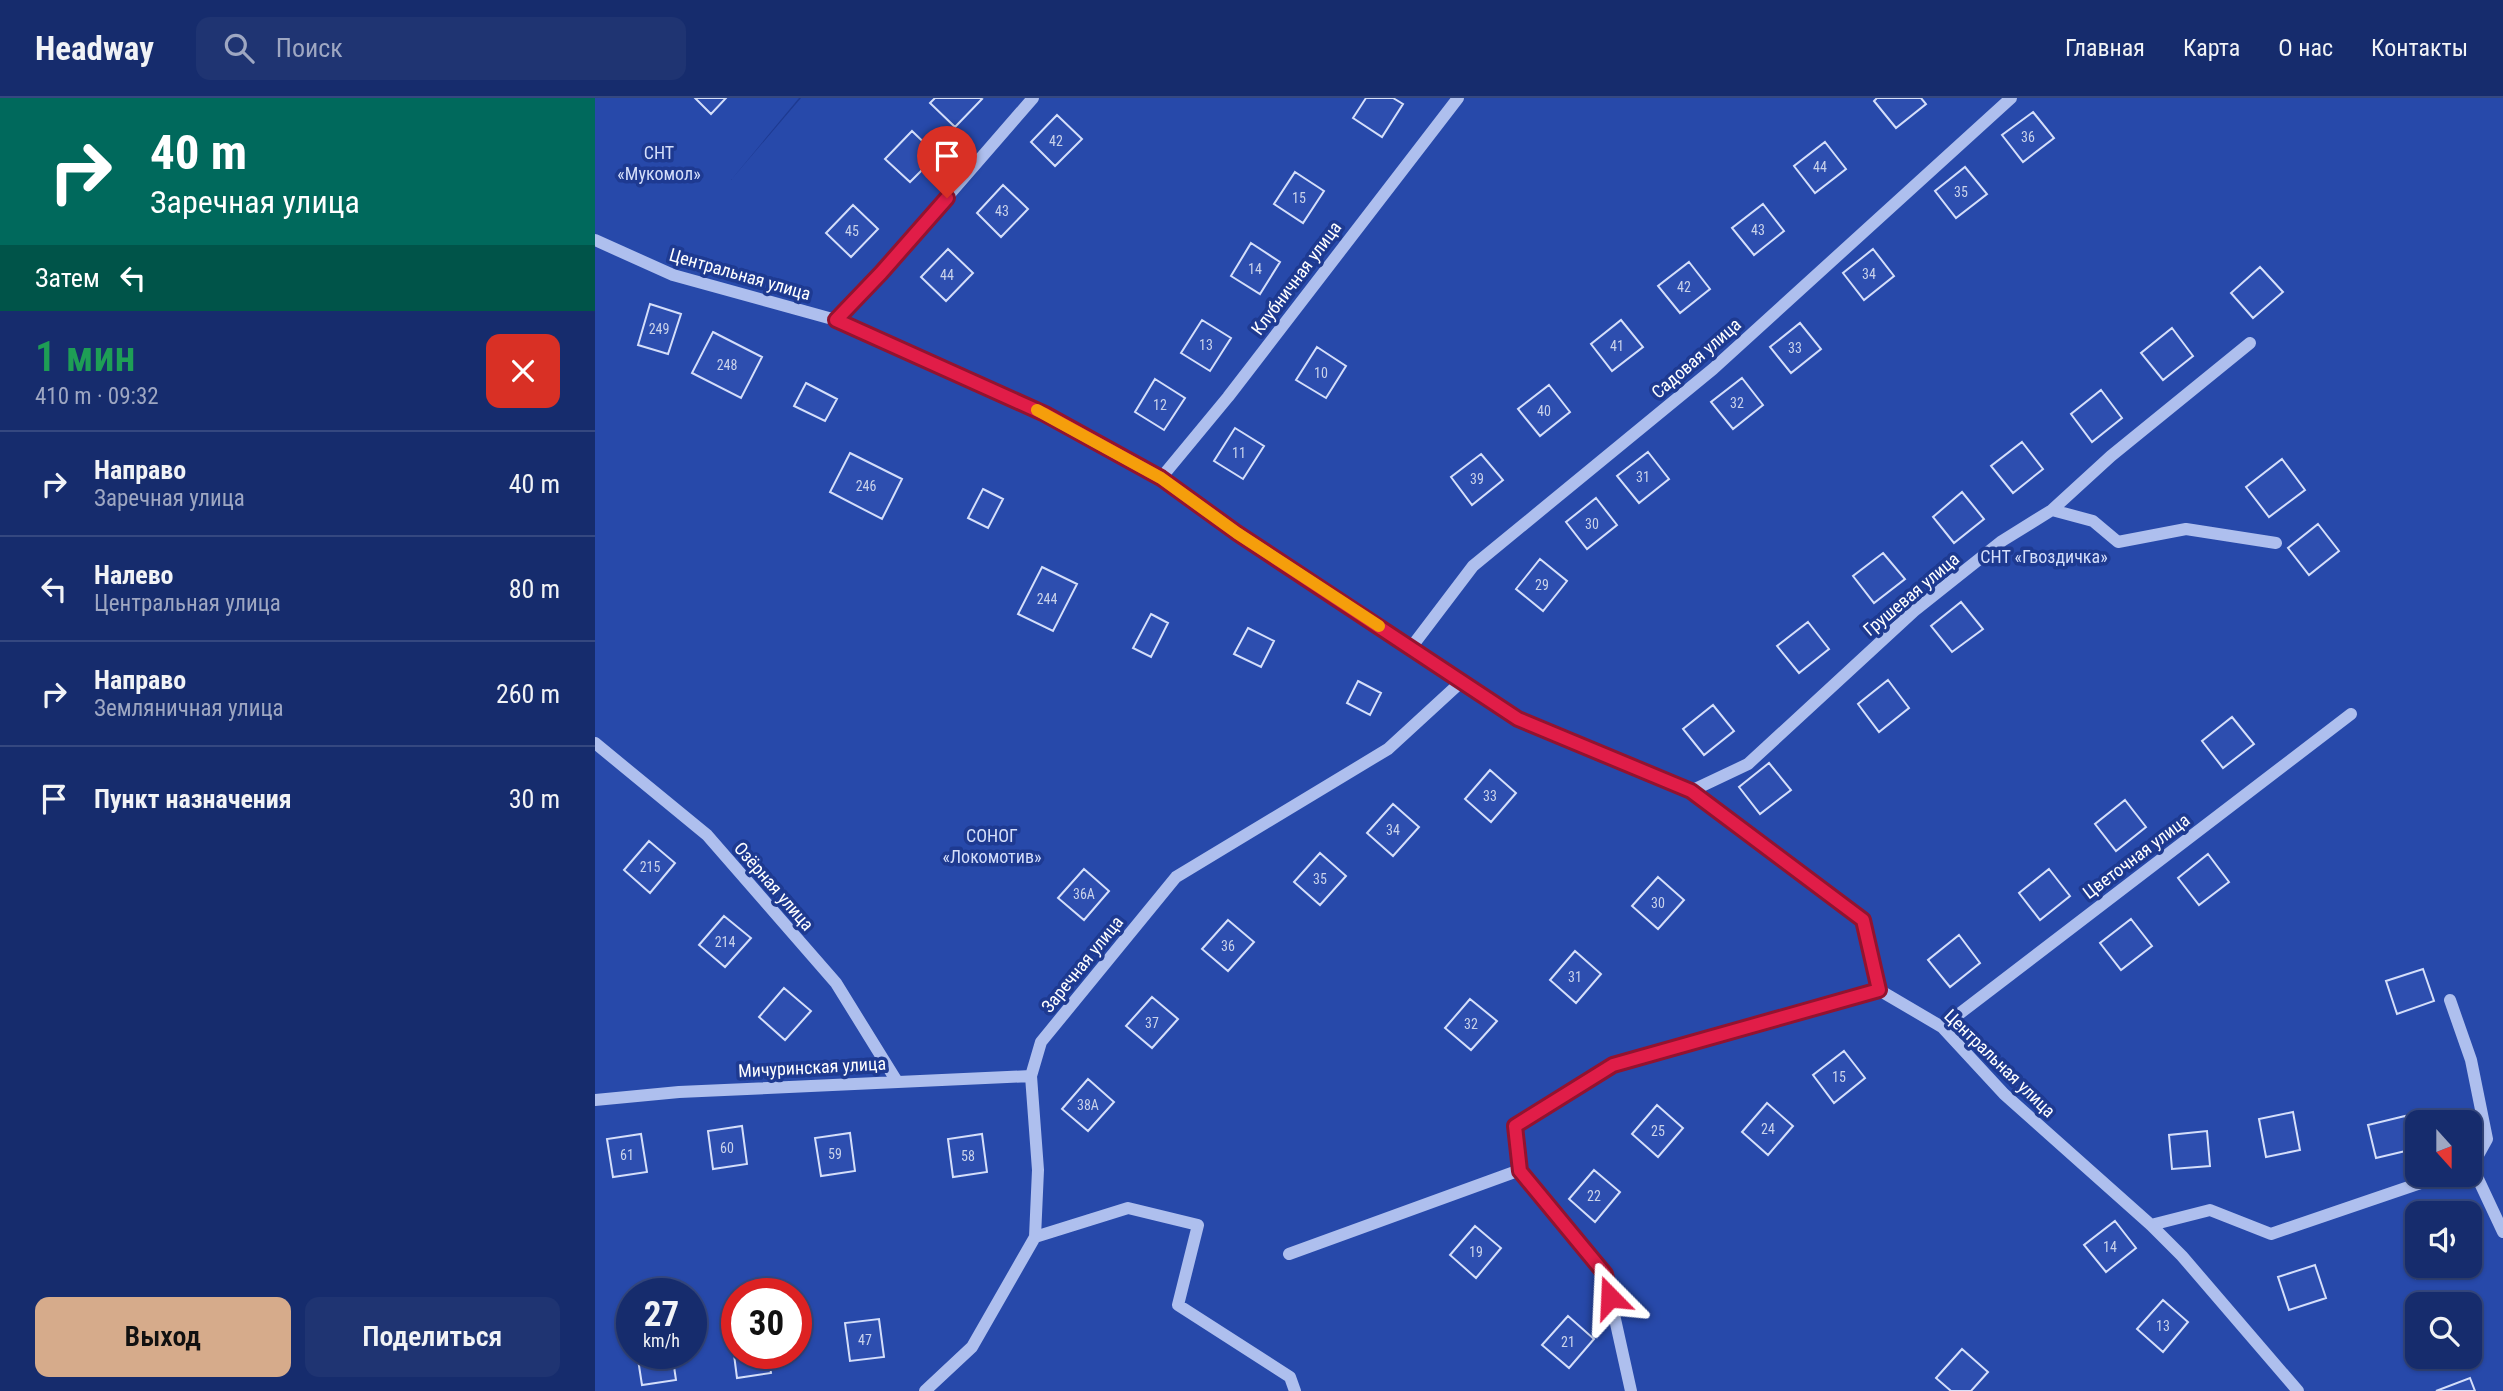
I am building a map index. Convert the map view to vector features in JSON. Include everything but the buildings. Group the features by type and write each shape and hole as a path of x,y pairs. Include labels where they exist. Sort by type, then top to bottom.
{"street":[{"path":"836,320 890,263 1033,98"},
{"name":"Клубничная улица","path":"1161,478 1228,397 1458,98"},
{"name":"Садовая улица","path":"1409,649 1473,566 1713,369 2011,98"},
{"name":"Центральная улица","path":"595,240 673,275 836,320 1045,414 1161,478 1237,533 1518,719 1691,791 1863,920 1879,990 1942,1027 2004,1094 2151,1225 2182,1256 2298,1391"},
{"name":"Грушевая улица","path":"1691,791 1748,764 1915,611 2002,541 2052,510 2111,456 2250,342"},
{"path":"2052,510 2093,521 2118,542 2186,529 2276,543"},
{"name":"Заречная улица","path":"925,1391 972,1347 1035,1237 1038,1170 1031,1076 1041,1042 1176,877 1388,749 1461,682"},
{"name":"Цветочная улица","path":"1942,1027 2351,714"},
{"name":"Озёрная улица","path":"595,743 707,835 836,983 895,1080"},
{"path":"1631,1391 1605,1274 1520,1171 1515,1126 1613,1065 1879,990"},
{"path":"2451,1000 2471,1060 2481,1110"},
{"name":"Мичуринская улица","path":"595,1100 679,1092 895,1080 1031,1076"},
{"path":"2482,1114 2487,1139 2482,1147"},
{"path":"1289,1254 1520,1171"},
{"path":"2151,1225 2210,1210 2271,1234 2409,1187"},
{"path":"2481,1187 2503,1232"},
{"path":"1035,1237 1128,1208 1198,1225 1178,1305 1290,1377 1295,1391"}],"green space":[{"name":"СНТ «Гвоздичка»","path":"595,98 799,98 731,180 801,98 2503,98 2503,1391 595,1391"}],"slow traffic":[{"path":"1037,410 1161,478 1237,533 1379,626"}],"route":[{"path":"947,198 836,320 1045,414 1161,478 1237,533 1518,719 1691,791 1863,920 1879,990 1613,1065 1515,1126 1520,1171 1605,1274 1610,1297"}],"park label":[{"name":"СНТ «Мукомол»","path":"659,162"},
{"name":"СОНОГ «Локомотив»","path":"992,845"}]}
